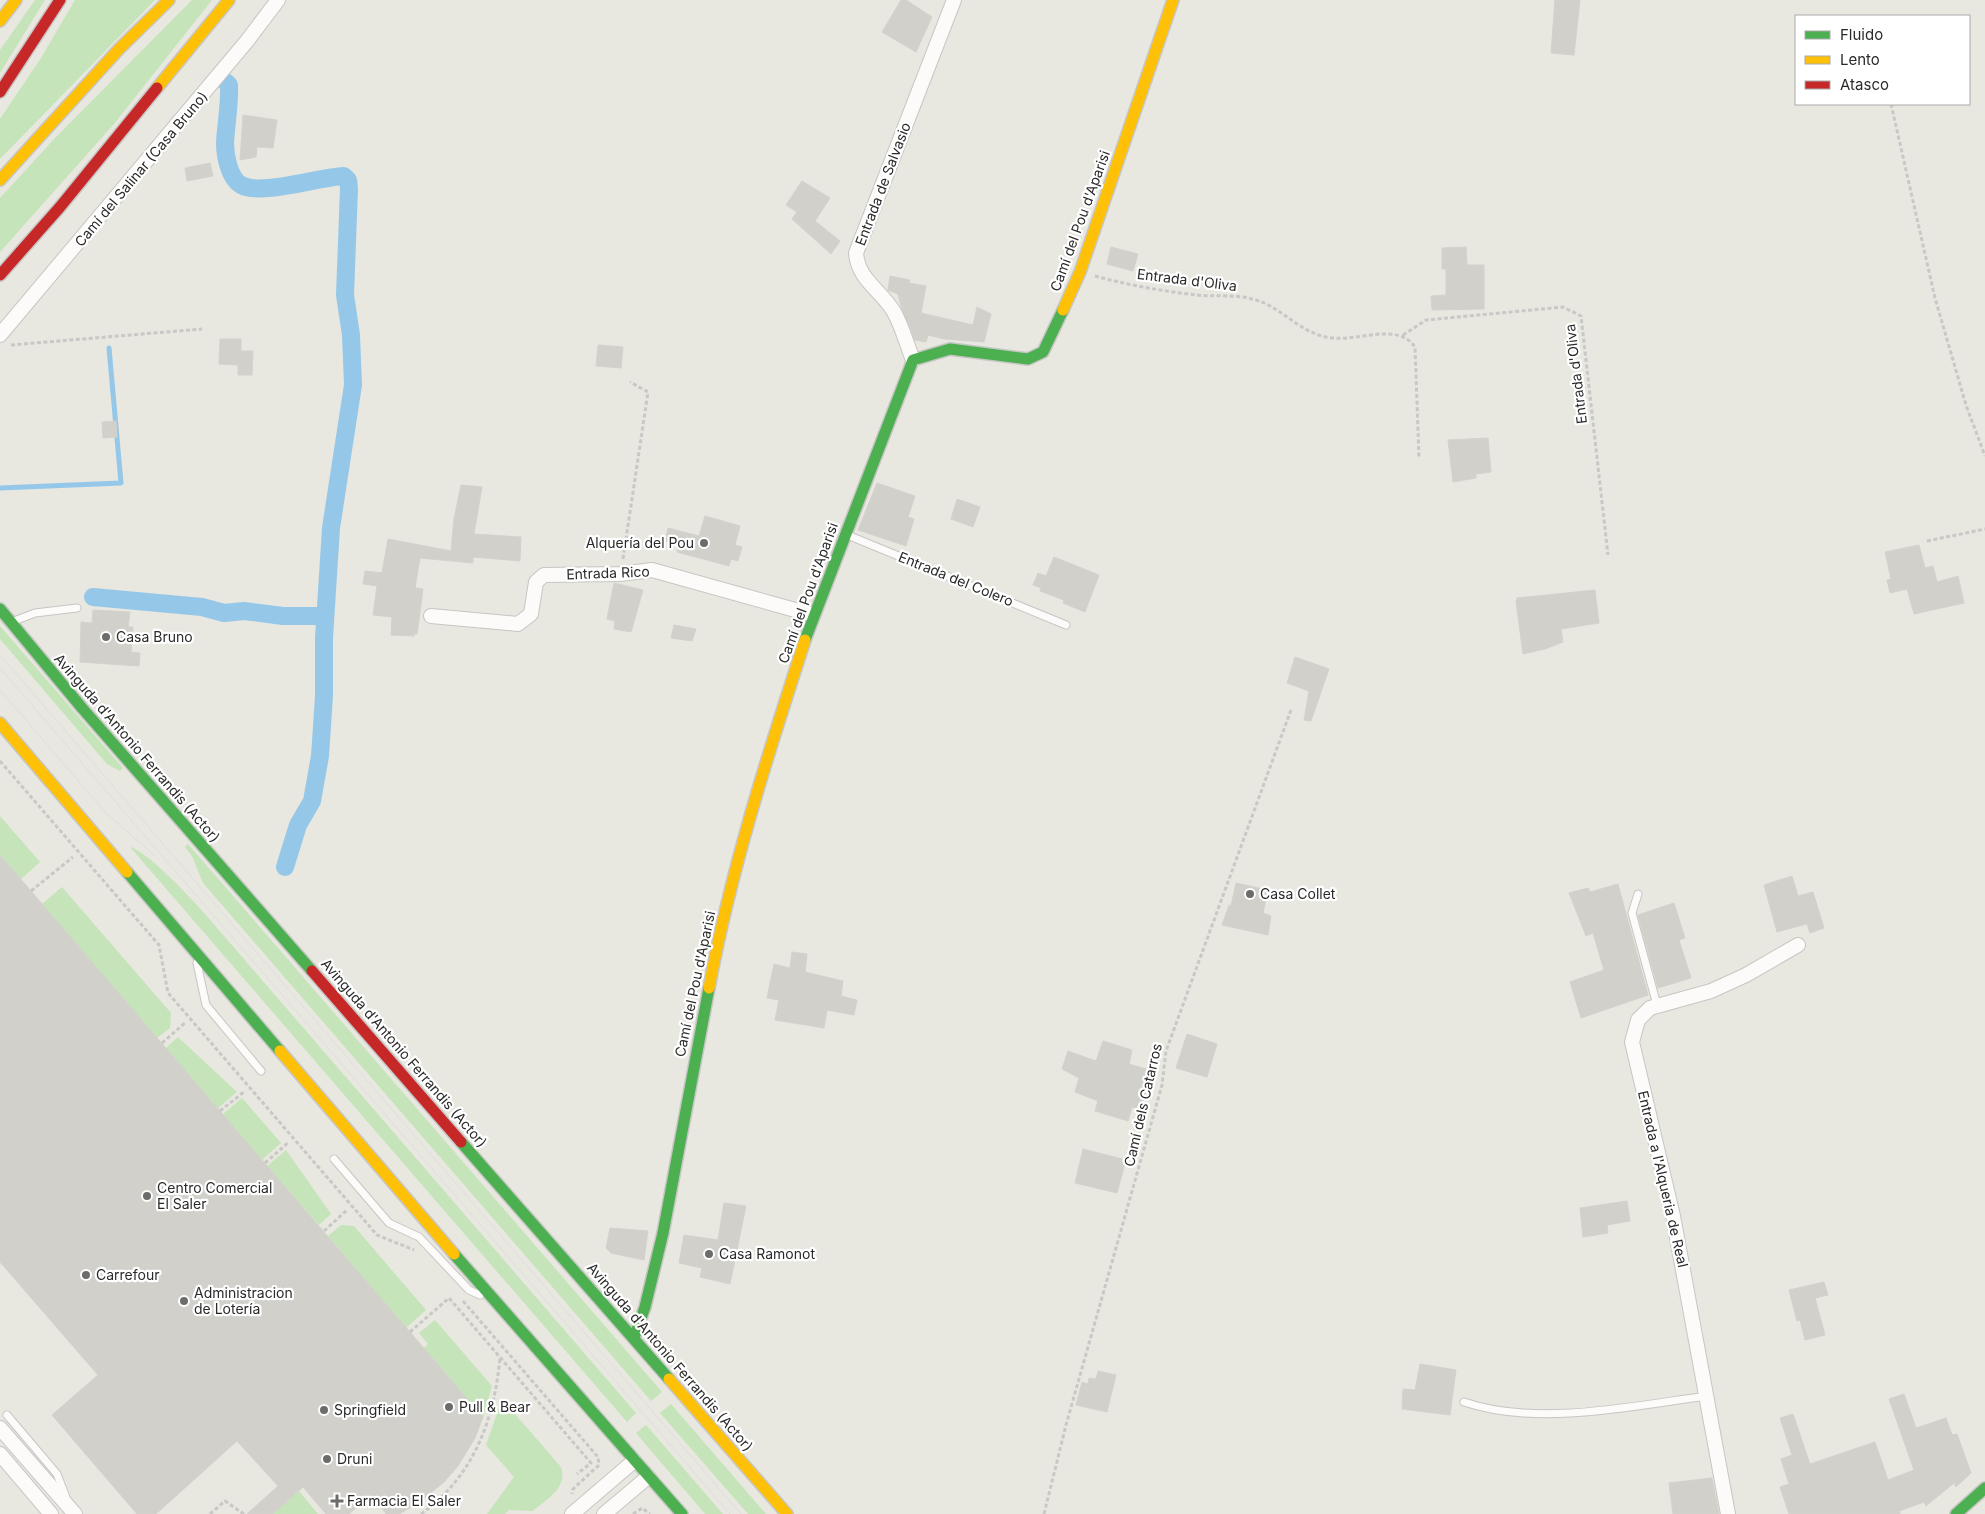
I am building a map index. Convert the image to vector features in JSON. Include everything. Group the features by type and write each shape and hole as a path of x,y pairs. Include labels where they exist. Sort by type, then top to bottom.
{"main road":[{"path":"0,21 16,0"},
{"path":"0,92 60,0"},
{"path":"0,180 119,49 168,0"},
{"path":"0,275 60,207 229,0"},
{"name":"Camí del Pou d'Aparisi","path":"634,1338 645,1307 663,1233 717,944 761,776 813,615 913,360 950,349 1028,359 1043,352 1080,272 1172,0"},
{"name":"Avinguda d'Antonio Ferrandis (Actor)","path":"0,609 82,708 787,1514"},
{"path":"0,722 493,1300 682,1514"},
{"path":"1956,1514 1985,1488"}],"street":[{"name":"Camí del Salinar (Casa Bruno)","path":"4,340 278,0"},
{"name":"Entrada de Salvasio","path":"913,360 894,312 862,275 857,265 856,253 954,0"},
{"name":"Entrada Rico","path":"431,616 518,624 531,614 536,582 544,575 630,573 652,570 813,615"},
{"name":"Entrada a l'Alqueria de Real","path":"1728,1514 1708,1396 1673,1216 1632,1042 1638,1020 1650,1008 1720,987 1746,975 1798,944"},
{"path":"0,1428 72,1512"},
{"path":"0,1454 52,1514"},
{"path":"577,1510 634,1461"},
{"path":"604,1514 648,1476"}],"lane":[{"name":"Entrada del Colero","path":"845,534 1066,624"},
{"path":"11,622 35,614 77,608"},
{"path":"1638,894 1632,913 1657,1005"},
{"path":"194,948 206,1005 261,1071"},
{"path":"334,1159 389,1223 419,1237 469,1290 493,1300"},
{"path":"1464,1402 1486,1409 1598,1412 1708,1396"},
{"path":"7,1415 57,1474 72,1512"}],"path":[{"path":"1891,105 1935,298 1966,405 1985,456"},
{"name":"Entrada d'Oliva","path":"1080,272 1116,282 1187,294 1252,299 1273,308 1299,327 1314,334 1334,338 1402,335 1426,320 1563,307 1581,316 1608,555"},
{"path":"4,340 202,329"},
{"path":"1402,335 1409,339 1415,347 1419,458"},
{"path":"630,382 648,392 623,560 630,573"},
{"path":"1927,541 1985,529"},
{"name":"Camí dels Catarros","path":"1044,1514 1066,1426 1162,1085 1166,1051 1291,710"},
{"path":"0,761 159,945 168,993 377,1235 420,1252"},
{"path":"31,891 73,858"},
{"path":"162,1043 186,1022"},
{"path":"220,1112 245,1091"},
{"path":"265,1163 289,1142"},
{"path":"324,1231 347,1210"},
{"path":"457,1294 598,1457 599,1465 571,1491 577,1510"},
{"path":"410,1332 449,1298 591,1463 577,1474"},
{"path":"421,1514 439,1501 456,1483 480,1444 497,1392 500,1358"},
{"path":"210,1514 225,1501 244,1514"},
{"path":"633,1514 642,1508 650,1514"}],"green space":[{"path":"35,0 45,0 0,73 0,50"},
{"path":"75,0 155,0 0,159 0,119 41,58"},
{"path":"192,0 212,0 114,124 0,252 0,198 56,137"},
{"path":"0,626 123,768 120,771 107,764 0,639"},
{"path":"0,816 40,862 21,879 0,855"},
{"path":"188,844 662,1392 651,1401 203,883 192,856 185,847"},
{"path":"130,847 138,850 158,866 205,914 636,1413 627,1422"},
{"path":"62,887 171,1013 170,1028 157,1038 42,904"},
{"path":"178,1037 237,1092 218,1108 166,1048"},
{"path":"242,1098 281,1143 262,1160 223,1114"},
{"path":"286,1150 331,1214 319,1225 267,1166"},
{"path":"341,1225 354,1226 426,1310 406,1328 328,1236"},
{"path":"435,1320 492,1386 483,1417 424,1348 428,1344 419,1333"},
{"path":"502,1399 561,1467 562,1481 559,1487 533,1511 509,1510 505,1514 487,1514 514,1477 486,1445"},
{"path":"671,1404 766,1514 748,1514 660,1413"},
{"path":"646,1425 723,1514 705,1514 636,1433"},
{"path":"299,1491 318,1514 273,1514"}],"building":[{"path":"901,0 906,0 932,17 916,52 882,32"},
{"path":"1555,0 1580,0 1574,55 1551,53"},
{"path":"243,115 277,120 273,148 257,147 256,157 240,160"},
{"path":"210,163 213,176 187,181 185,168"},
{"path":"802,181 830,198 815,221 840,241 831,254 792,219 797,212 786,205"},
{"path":"1111,247 1138,254 1133,271 1107,264"},
{"path":"1466,247 1467,265 1484,265 1484,309 1432,310 1431,296 1446,295 1446,269 1442,269 1442,248"},
{"path":"890,276 910,280 909,283 926,286 921,313 973,325 977,307 991,314 984,342 944,339 928,335 926,342 915,340 898,294 888,290"},
{"path":"220,339 241,339 241,351 253,351 252,375 238,375 238,365 219,364"},
{"path":"598,345 623,347 621,368 596,366"},
{"path":"116,421 117,437 103,438 102,422"},
{"path":"1488,438 1491,472 1476,474 1476,478 1453,482 1448,440"},
{"path":"877,483 915,496 908,517 914,519 906,546 858,530"},
{"path":"461,485 482,487 474,534 521,537 520,561 473,557 473,563 420,558 415,588 423,589 417,634 414,634 414,636 391,635 392,617 373,615 377,586 363,584 365,571 382,573 388,539 451,551 454,519"},
{"path":"957,499 980,507 973,527 951,519"},
{"name":"Alquería del Pou","path":"705,516 740,526 735,545 742,547 738,561 731,559 729,566 677,552 678,544 665,541 668,528 699,536"},
{"path":"1919,545 1925,568 1933,566 1937,582 1958,576 1964,603 1914,614 1907,589 1890,593 1887,580 1891,579 1885,552"},
{"path":"1054,557 1099,575 1085,612 1063,603 1064,600 1040,591 1041,588 1033,585 1038,573 1046,576"},
{"path":"614,583 643,590 631,632 614,629 615,621 607,619"},
{"path":"1595,590 1599,623 1561,629 1563,642 1545,649 1523,654 1517,598"},
{"name":"Casa Bruno","path":"93,610 130,612 128,627 133,627 131,652 140,653 139,666 80,662 81,622 92,623"},
{"path":"674,625 696,629 692,641 671,638"},
{"path":"1295,657 1329,669 1311,721 1304,720 1309,691 1287,683"},
{"name":"Centro Comercial El Saler","path":"0,855 483,1417 475,1438 458,1466 444,1482 419,1503 399,1514 386,1514 382,1508 357,1507 349,1514 326,1514 303,1487 273,1514 247,1514 278,1486 237,1441 156,1514 137,1514 52,1415 98,1375 0,1262"},
{"path":"1792,876 1798,896 1813,892 1824,928 1810,933 1807,924 1777,932 1764,885"},
{"path":"1236,883 1268,890 1263,913 1271,916 1268,935 1222,925 1229,905 1231,906"},
{"path":"1618,884 1648,995 1581,1018 1570,982 1604,970 1593,933 1586,936 1569,893 1588,888 1590,892"},
{"path":"1674,903 1685,938 1679,940 1691,978 1658,988 1638,915"},
{"path":"792,952 807,954 805,972 843,981 841,996 857,1000 854,1015 827,1010 824,1028 775,1020 779,1000 767,998 774,964 790,968"},
{"path":"1187,1034 1217,1044 1207,1077 1176,1068"},
{"path":"1103,1041 1132,1050 1129,1064 1153,1071 1140,1110 1132,1107 1128,1121 1095,1111 1098,1101 1075,1092 1079,1078 1062,1069 1068,1051 1096,1061"},
{"path":"1083,1149 1126,1160 1117,1193 1075,1183"},
{"path":"1627,1201 1630,1221 1607,1225 1608,1233 1583,1237 1580,1208"},
{"name":"Casa Ramonot","path":"724,1203 746,1206 730,1284 700,1277 702,1268 679,1263 684,1235 718,1240"},
{"path":"610,1228 648,1231 644,1260 611,1253 606,1248"},
{"path":"1824,1282 1828,1295 1815,1298 1825,1335 1805,1340 1800,1320 1797,1321 1789,1290"},
{"path":"1420,1364 1456,1370 1450,1415 1402,1409 1403,1389 1415,1390"},
{"path":"1098,1371 1116,1375 1107,1412 1076,1405 1082,1382 1088,1384 1089,1378 1096,1379"},
{"path":"1904,1394 1916,1428 1946,1418 1952,1435 1957,1434 1971,1473 1956,1487 1954,1483 1926,1506 1924,1502 1899,1511 1900,1514 1789,1514 1780,1487 1789,1484 1781,1459 1792,1455 1780,1418 1793,1414 1810,1464 1875,1442 1888,1480 1914,1470 1889,1399"},
{"path":"1712,1478 1719,1514 1673,1514 1669,1483"}],"waterway":[{"path":"226,82 229,85 226,154 228,166 237,182 250,188 262,188 344,176 348,180 349,189 345,295 351,335 353,385 331,528 324,638 324,696 320,756 312,801 298,825 285,867"},
{"path":"0,488 121,483 109,348"},
{"path":"93,597 202,607 224,613 244,611 283,616 325,616"}],"tram line":[{"path":"0,655 741,1514"},
{"path":"0,668 730,1514"},
{"path":"0,690 105,812 155,856"}],"traffic: fast":[{"path":"805,640 913,360 950,349 1028,359 1043,352 1063,310"},
{"path":"0,609 82,708 312,971"},
{"path":"127,872 280,1051"},
{"path":"634,1338 645,1307 663,1233 709,988"},
{"path":"461,1142 669,1379"},
{"path":"454,1254 682,1514"},
{"path":"1956,1514 1985,1488"}],"traffic: slow":[{"path":"0,21 16,0"},
{"path":"0,180 119,49 169,0"},
{"path":"157,88 229,0"},
{"path":"1063,310 1080,272 1173,0"},
{"path":"709,988 739,856 764,769 805,640"},
{"path":"0,723 127,872"},
{"path":"280,1051 454,1254"},
{"path":"669,1379 787,1514"}],"traffic: jam":[{"path":"0,92 60,0"},
{"path":"0,275 60,207 157,88"},
{"path":"312,971 461,1142"}],"place":[{"name":"Alquería del Pou","path":"704,543"},
{"name":"Casa Bruno","path":"106,637"},
{"name":"Casa Collet","path":"1250,894"},
{"name":"Centro Comercial El Saler","path":"147,1196"},
{"name":"Casa Ramonot","path":"709,1254"},
{"name":"Carrefour","path":"86,1275"},
{"name":"Administracion de Lotería","path":"184,1301"},
{"name":"Pull & Bear","path":"449,1407"},
{"name":"Springfield","path":"324,1410"},
{"name":"Druni","path":"327,1459"},
{"name":"Farmacia El Saler","path":"337,1501"}]}
